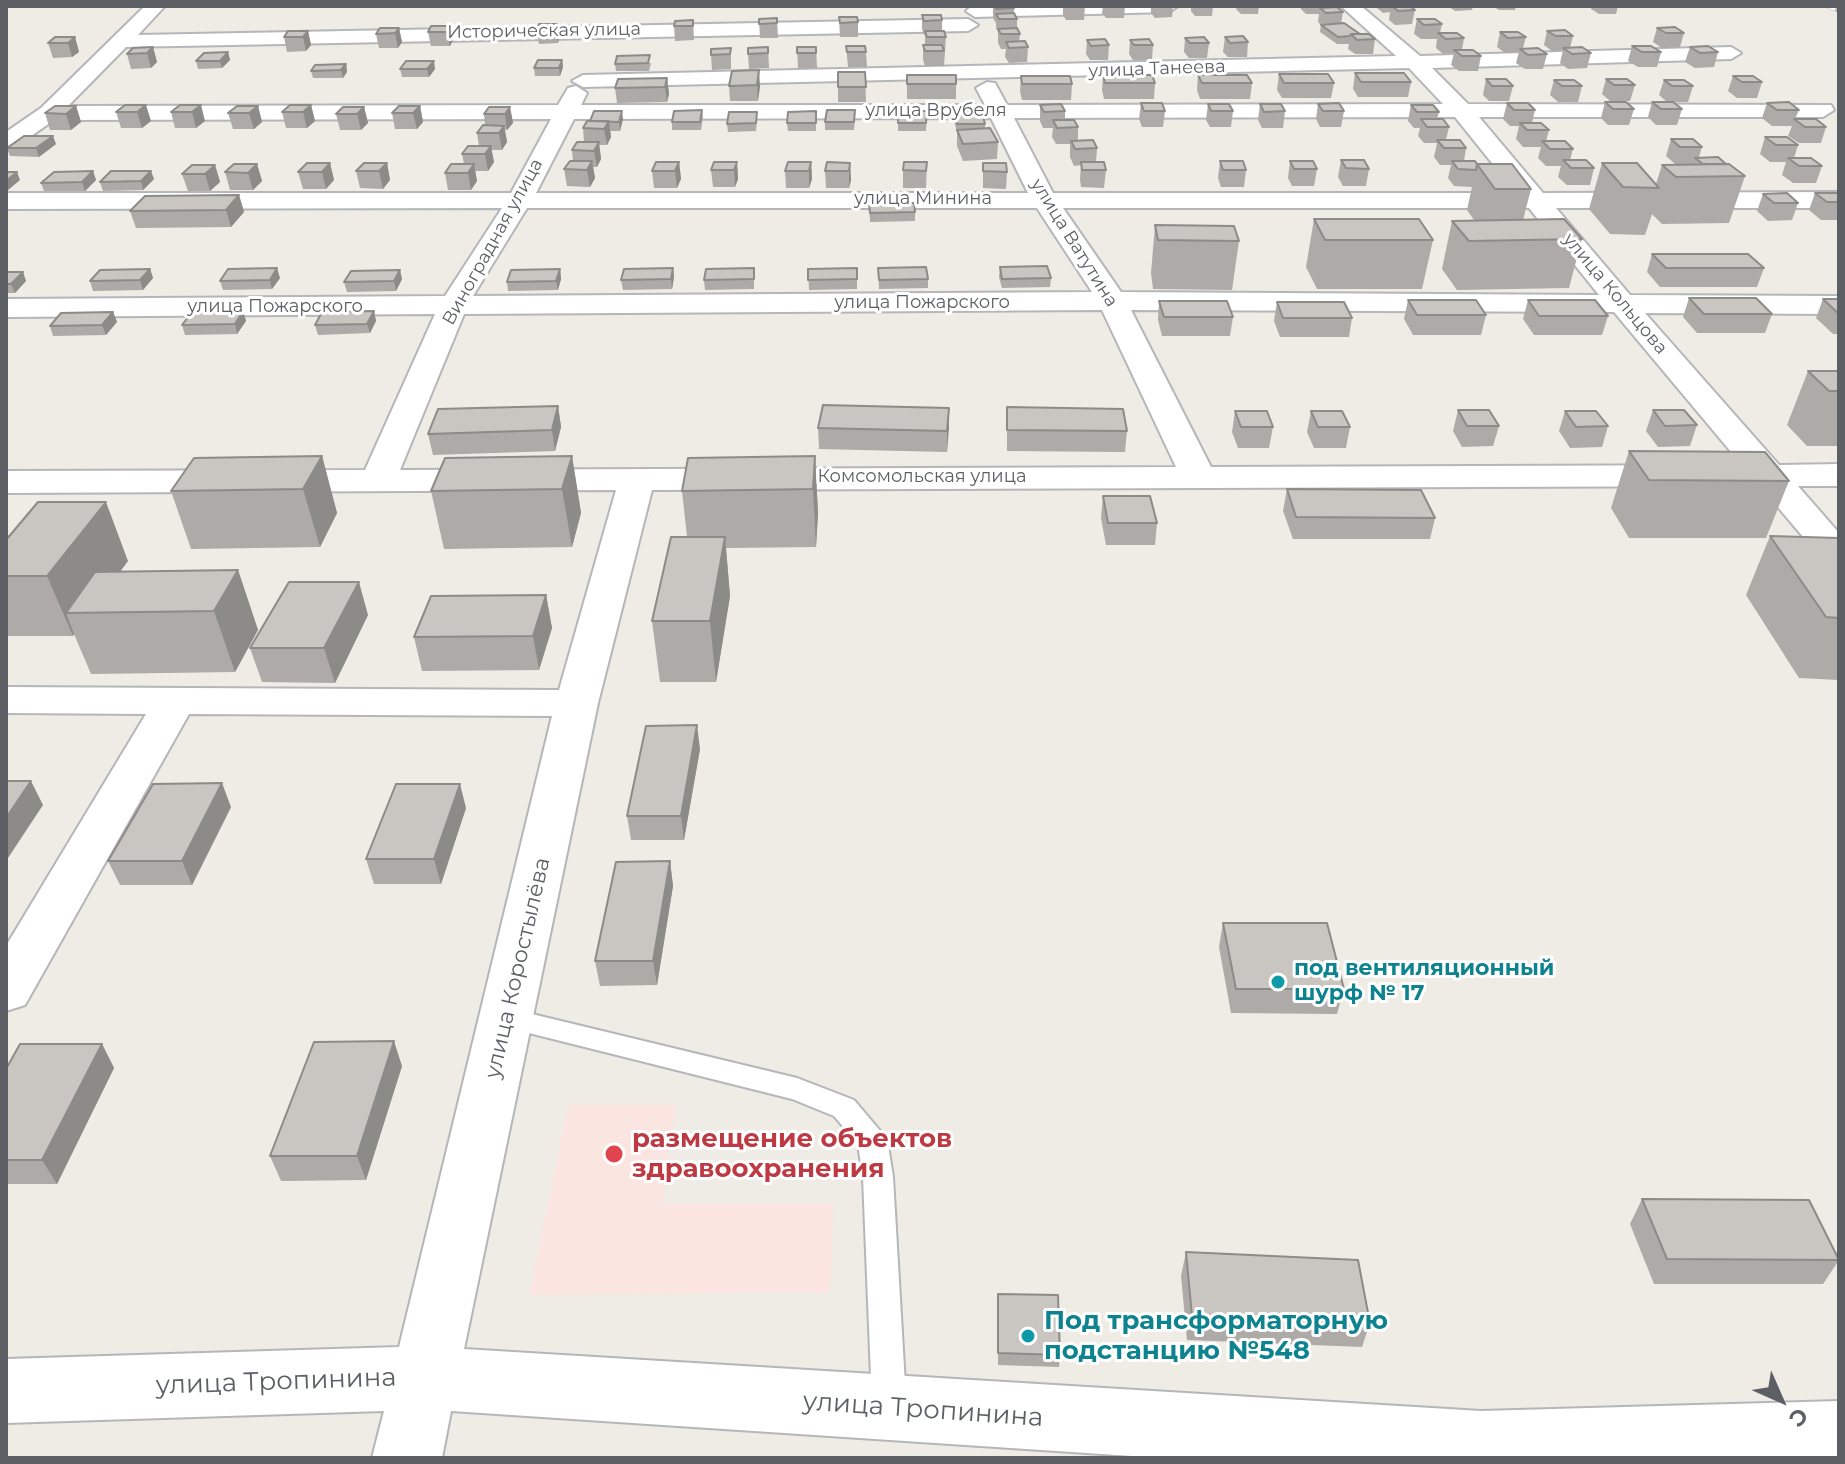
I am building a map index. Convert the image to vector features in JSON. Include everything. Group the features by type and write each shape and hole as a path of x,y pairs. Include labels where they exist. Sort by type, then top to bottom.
{"street":[{"path":"6,143 49,113 156,6"},
{"name":"Историческая улица","path":"119,41 609,18 972,14 1169,6"},
{"name":"улица Кольцова","path":"1350,6 1414,61 1461,110 1622,304 1839,556"},
{"name":"улица Ватутина","path":"972,14 982,74 997,111 1044,199 1112,301 1198,476"},
{"name":"Виноградная улица","path":"378,481 453,306 519,201 563,112 583,81 609,18"},
{"name":"улица Танеева","path":"583,81 982,74 1731,53"},
{"name":"улица Врубеля","path":"49,113 1823,110"},
{"name":"улица Минина","path":"6,201 1839,200"},
{"name":"улица Пожарского","path":"6,308 1112,301 1839,305"},
{"name":"Комсомольская улица","path":"6,482 1839,475"},
{"name":"улица Коростылёва","path":"407,1458 577,703 637,479"},
{"path":"64,518 94,480"},
{"path":"6,991 176,699"},
{"path":"6,700 577,703"},
{"name":"улица Тропинина","path":"6,1391 427,1378 1544,1451 1839,1435"}],"lane":[{"path":"507,1018 797,1089 844,1108 872,1139 878,1177 889,1408"}],"shaded area":[{"name":"размещение объектов здравоохранения","path":"568,1105 676,1105 662,1204 834,1203 830,1293 529,1295"}],"building":[{"path":"995,6 1012,6 1014,8 996,9"},
{"path":"1392,6 1410,6 1415,10 1398,11"},
{"path":"1337,7 1343,12 1326,13 1320,8"},
{"path":"1014,13 1017,19 999,19 996,14"},
{"path":"922,15 941,15 942,20 924,21"},
{"path":"839,17 857,17 858,22 840,23"},
{"path":"777,18 777,23 759,24 759,19"},
{"path":"1417,19 1435,19 1442,24 1424,25"},
{"path":"693,20 693,26 674,26 675,21"},
{"path":"1344,23 1360,34 1338,37 1321,25"},
{"path":"539,24 557,24 555,29 537,29"},
{"path":"431,26 450,26 447,32 428,32"},
{"path":"1675,27 1684,33 1666,33 1657,28"},
{"path":"380,28 399,28 395,33 376,34"},
{"path":"1017,28 1020,34 1001,34 998,29"},
{"path":"1565,30 1573,36 1556,36 1547,31"},
{"path":"288,31 308,31 303,37 284,37"},
{"path":"925,31 944,31 946,37 927,37"},
{"path":"1500,32 1518,32 1526,37 1508,38"},
{"path":"1438,33 1457,33 1464,38 1446,39"},
{"path":"1351,34 1369,34 1375,39 1357,40"},
{"path":"1243,36 1248,42 1230,43 1225,37"},
{"path":"55,37 75,37 68,43 48,43"},
{"path":"1204,37 1209,43 1190,43 1185,38"},
{"path":"1105,39 1109,45 1091,46 1087,40"},
{"path":"1149,39 1153,45 1134,45 1130,40"},
{"path":"1025,41 1028,47 1009,48 1006,42"},
{"path":"923,45 942,45 944,51 925,51"},
{"path":"846,46 865,46 866,52 847,52"},
{"path":"1632,46 1651,46 1661,52 1642,52"},
{"path":"1708,46 1718,52 1700,53 1690,47"},
{"path":"153,47 147,53 127,54 133,48"},
{"path":"768,47 768,53 748,54 748,48"},
{"path":"797,47 816,47 816,53 797,53"},
{"path":"1582,47 1591,53 1572,54 1563,48"},
{"path":"731,48 730,54 711,55 711,49"},
{"path":"1538,48 1547,54 1528,55 1520,49"},
{"path":"1454,50 1473,50 1481,56 1462,56"},
{"path":"228,52 220,61 196,61 204,53"},
{"path":"650,55 648,63 615,64 617,56"},
{"path":"538,60 562,60 559,68 534,68"},
{"path":"406,61 434,61 427,69 400,69"},
{"path":"346,64 341,70 311,71 315,65"},
{"path":"759,70 757,85 729,86 732,71"},
{"path":"838,72 865,72 866,87 838,87"},
{"path":"1355,73 1404,73 1411,82 1361,82"},
{"path":"1279,74 1328,74 1334,83 1284,83"},
{"path":"907,75 956,75 956,84 907,84"},
{"path":"1103,75 1152,75 1155,83 1105,83"},
{"path":"1198,75 1247,75 1252,83 1202,83"},
{"path":"1021,76 1070,76 1072,84 1022,84"},
{"path":"1733,76 1753,76 1762,82 1742,82"},
{"path":"667,78 665,87 615,88 618,79"},
{"path":"1486,79 1506,79 1513,86 1492,86"},
{"path":"1606,79 1627,79 1635,85 1614,85"},
{"path":"1554,80 1574,80 1582,86 1562,86"},
{"path":"1664,80 1684,80 1693,86 1672,86"},
{"path":"1605,102 1626,102 1634,109 1613,109"},
{"path":"1652,102 1673,102 1682,109 1661,109"},
{"path":"1789,102 1799,110 1777,110 1767,103"},
{"path":"1141,103 1162,103 1165,111 1144,111"},
{"path":"1339,103 1344,111 1323,111 1318,104"},
{"path":"1507,103 1528,103 1535,110 1514,110"},
{"path":"1061,104 1065,111 1044,112 1040,105"},
{"path":"1208,104 1229,104 1233,111 1211,111"},
{"path":"1260,104 1281,104 1285,111 1264,112"},
{"path":"125,105 146,105 137,112 116,112"},
{"path":"180,105 201,105 192,112 171,112"},
{"path":"290,105 311,105 303,112 282,112"},
{"path":"1411,105 1433,105 1439,112 1417,112"},
{"path":"55,106 76,106 66,114 45,113"},
{"path":"237,106 258,106 249,113 228,113"},
{"path":"399,106 420,106 413,113 392,113"},
{"path":"343,107 364,107 357,114 336,114"},
{"path":"489,107 510,107 505,114 484,114"},
{"path":"702,110 700,122 672,122 674,111"},
{"path":"827,110 855,110 854,122 825,122"},
{"path":"594,111 622,111 619,122 590,121"},
{"path":"816,111 816,123 787,123 788,112"},
{"path":"898,111 927,111 926,123 898,123"},
{"path":"729,112 757,112 756,123 727,124"},
{"path":"954,112 982,112 985,124 957,124"},
{"path":"1421,119 1443,119 1449,127 1427,127"},
{"path":"1794,119 1816,119 1826,127 1805,127"},
{"path":"1053,120 1074,120 1078,127 1057,128"},
{"path":"587,121 609,121 604,129 583,128"},
{"path":"1520,123 1541,123 1549,130 1527,130"},
{"path":"483,125 504,126 499,133 477,133"},
{"path":"990,128 998,142 963,144 957,130"},
{"path":"24,136 53,136 36,148 7,148"},
{"path":"1765,137 1787,137 1798,145 1776,145"},
{"path":"1671,139 1693,139 1702,147 1680,147"},
{"path":"1093,140 1097,148 1075,149 1071,141"},
{"path":"1437,140 1460,140 1466,148 1444,148"},
{"path":"1542,141 1565,141 1573,149 1550,149"},
{"path":"577,142 599,142 594,151 572,150"},
{"path":"468,146 491,146 485,154 462,154"},
{"path":"1718,157 1726,164 1703,164 1695,158"},
{"path":"1788,158 1811,158 1822,166 1799,166"},
{"path":"1341,160 1364,160 1369,169 1346,168"},
{"path":"1563,160 1586,160 1594,168 1571,168"},
{"path":"570,161 592,161 587,170 564,169"},
{"path":"1220,161 1243,161 1246,170 1223,170"},
{"path":"1290,161 1313,161 1317,169 1294,169"},
{"path":"1452,161 1475,161 1476,170 1458,169"},
{"path":"656,162 679,162 675,171 652,171"},
{"path":"714,162 737,162 734,170 711,170"},
{"path":"788,162 811,162 809,171 785,171"},
{"path":"827,162 850,163 849,171 825,171"},
{"path":"904,162 927,162 926,171 903,170"},
{"path":"1081,162 1104,162 1106,170 1082,170"},
{"path":"307,163 330,163 322,172 298,172"},
{"path":"364,163 387,163 379,171 356,171"},
{"path":"983,163 1006,163 1007,172 983,171"},
{"path":"1602,163 1637,163 1659,188 1623,187"},
{"path":"234,164 257,164 248,173 225,172"},
{"path":"451,164 474,164 468,173 445,173"},
{"path":"1477,164 1512,164 1531,189 1495,189"},
{"path":"1729,164 1745,176 1676,177 1662,165"},
{"path":"192,165 215,165 205,174 182,174"},
{"path":"93,171 82,182 41,183 54,172"},
{"path":"111,171 151,171 141,181 100,182"},
{"path":"6,172 17,172 6,181"},
{"path":"1787,193 1798,203 1774,203 1763,194"},
{"path":"1815,193 1839,193 1839,202 1827,202"},
{"path":"239,195 226,210 130,211 145,196"},
{"path":"869,203 914,203 915,212 870,213"},
{"path":"1314,219 1419,219 1433,240 1325,240"},
{"path":"1564,219 1582,239 1469,241 1452,221"},
{"path":"1155,225 1234,226 1239,241 1158,240"},
{"path":"1652,254 1748,254 1764,268 1666,268"},
{"path":"1047,266 1051,278 1002,279 1000,267"},
{"path":"926,267 928,279 879,280 878,268"},
{"path":"277,268 270,280 220,281 228,269"},
{"path":"673,268 671,279 621,280 624,269"},
{"path":"754,268 754,279 704,280 706,269"},
{"path":"857,268 857,279 808,280 808,269"},
{"path":"150,269 140,280 90,281 100,270"},
{"path":"560,269 556,281 507,282 511,270"},
{"path":"400,270 394,281 344,282 351,271"},
{"path":"6,272 23,272 11,284 6,284"},
{"path":"1689,298 1756,298 1772,314 1704,314"},
{"path":"1823,299 1839,299 1839,314"},
{"path":"1408,300 1476,300 1486,315 1417,315"},
{"path":"1528,300 1595,300 1608,316 1539,316"},
{"path":"1159,301 1227,301 1233,317 1164,317"},
{"path":"1277,302 1344,302 1352,318 1283,318"},
{"path":"243,311 235,324 182,325 192,312"},
{"path":"374,311 367,324 315,325 322,312"},
{"path":"113,312 102,325 50,326 61,313"},
{"path":"1808,371 1839,371 1839,391 1829,391"},
{"path":"823,405 949,408 947,431 818,428"},
{"path":"558,406 552,430 428,434 438,409"},
{"path":"1007,407 1123,409 1127,431 1007,430"},
{"path":"1458,410 1489,410 1499,426 1467,426"},
{"path":"1653,410 1684,410 1697,425 1665,426"},
{"path":"1235,411 1267,411 1273,427 1241,427"},
{"path":"1311,411 1342,411 1350,427 1318,427"},
{"path":"1565,411 1596,411 1608,426 1576,427"},
{"path":"1629,451 1765,452 1789,481 1649,480"},
{"path":"322,456 303,489 171,491 194,458"},
{"path":"572,456 562,489 431,491 445,458"},
{"path":"815,456 813,489 682,491 688,458"},
{"path":"1287,489 1421,490 1435,518 1296,517"},
{"path":"1103,496 1150,496 1157,523 1108,523"},
{"path":"38,502 106,502 47,576 6,576 6,540"},
{"path":"1770,536 1839,538 1839,618 1826,617"},
{"path":"671,537 725,537 710,621 652,621"},
{"path":"238,570 214,611 66,613 95,572"},
{"path":"289,582 359,582 324,648 250,648"},
{"path":"546,595 533,636 414,637 431,596"},
{"path":"697,725 681,816 627,816 646,726"},
{"path":"6,781 31,781 6,818"},
{"path":"222,783 182,861 108,861 153,784"},
{"path":"396,784 460,784 434,859 366,859"},
{"path":"670,861 653,961 595,961 616,862"},
{"path":"1223,923 1327,923 1344,989 1236,989"},
{"path":"394,1041 357,1156 270,1156 314,1042"},
{"path":"20,1044 102,1044 42,1160 6,1160 6,1069"},
{"path":"1642,1199 1809,1200 1839,1260 1667,1259"},
{"path":"1186,1252 1358,1260 1370,1323 1192,1316"},
{"name":"Под трансформаторную подстанцию №548","path":"998,1294 1058,1295 1060,1355 998,1353"}],"railway":[{"path":"1827,6 1839,11"}],"place":[{"name":"под вентиляционный шурф № 17","path":"1278,982"},
{"name":"размещение объектов здравоохранения","path":"614,1154"},
{"name":"Под трансформаторную подстанцию №548","path":"1028,1336"}]}
